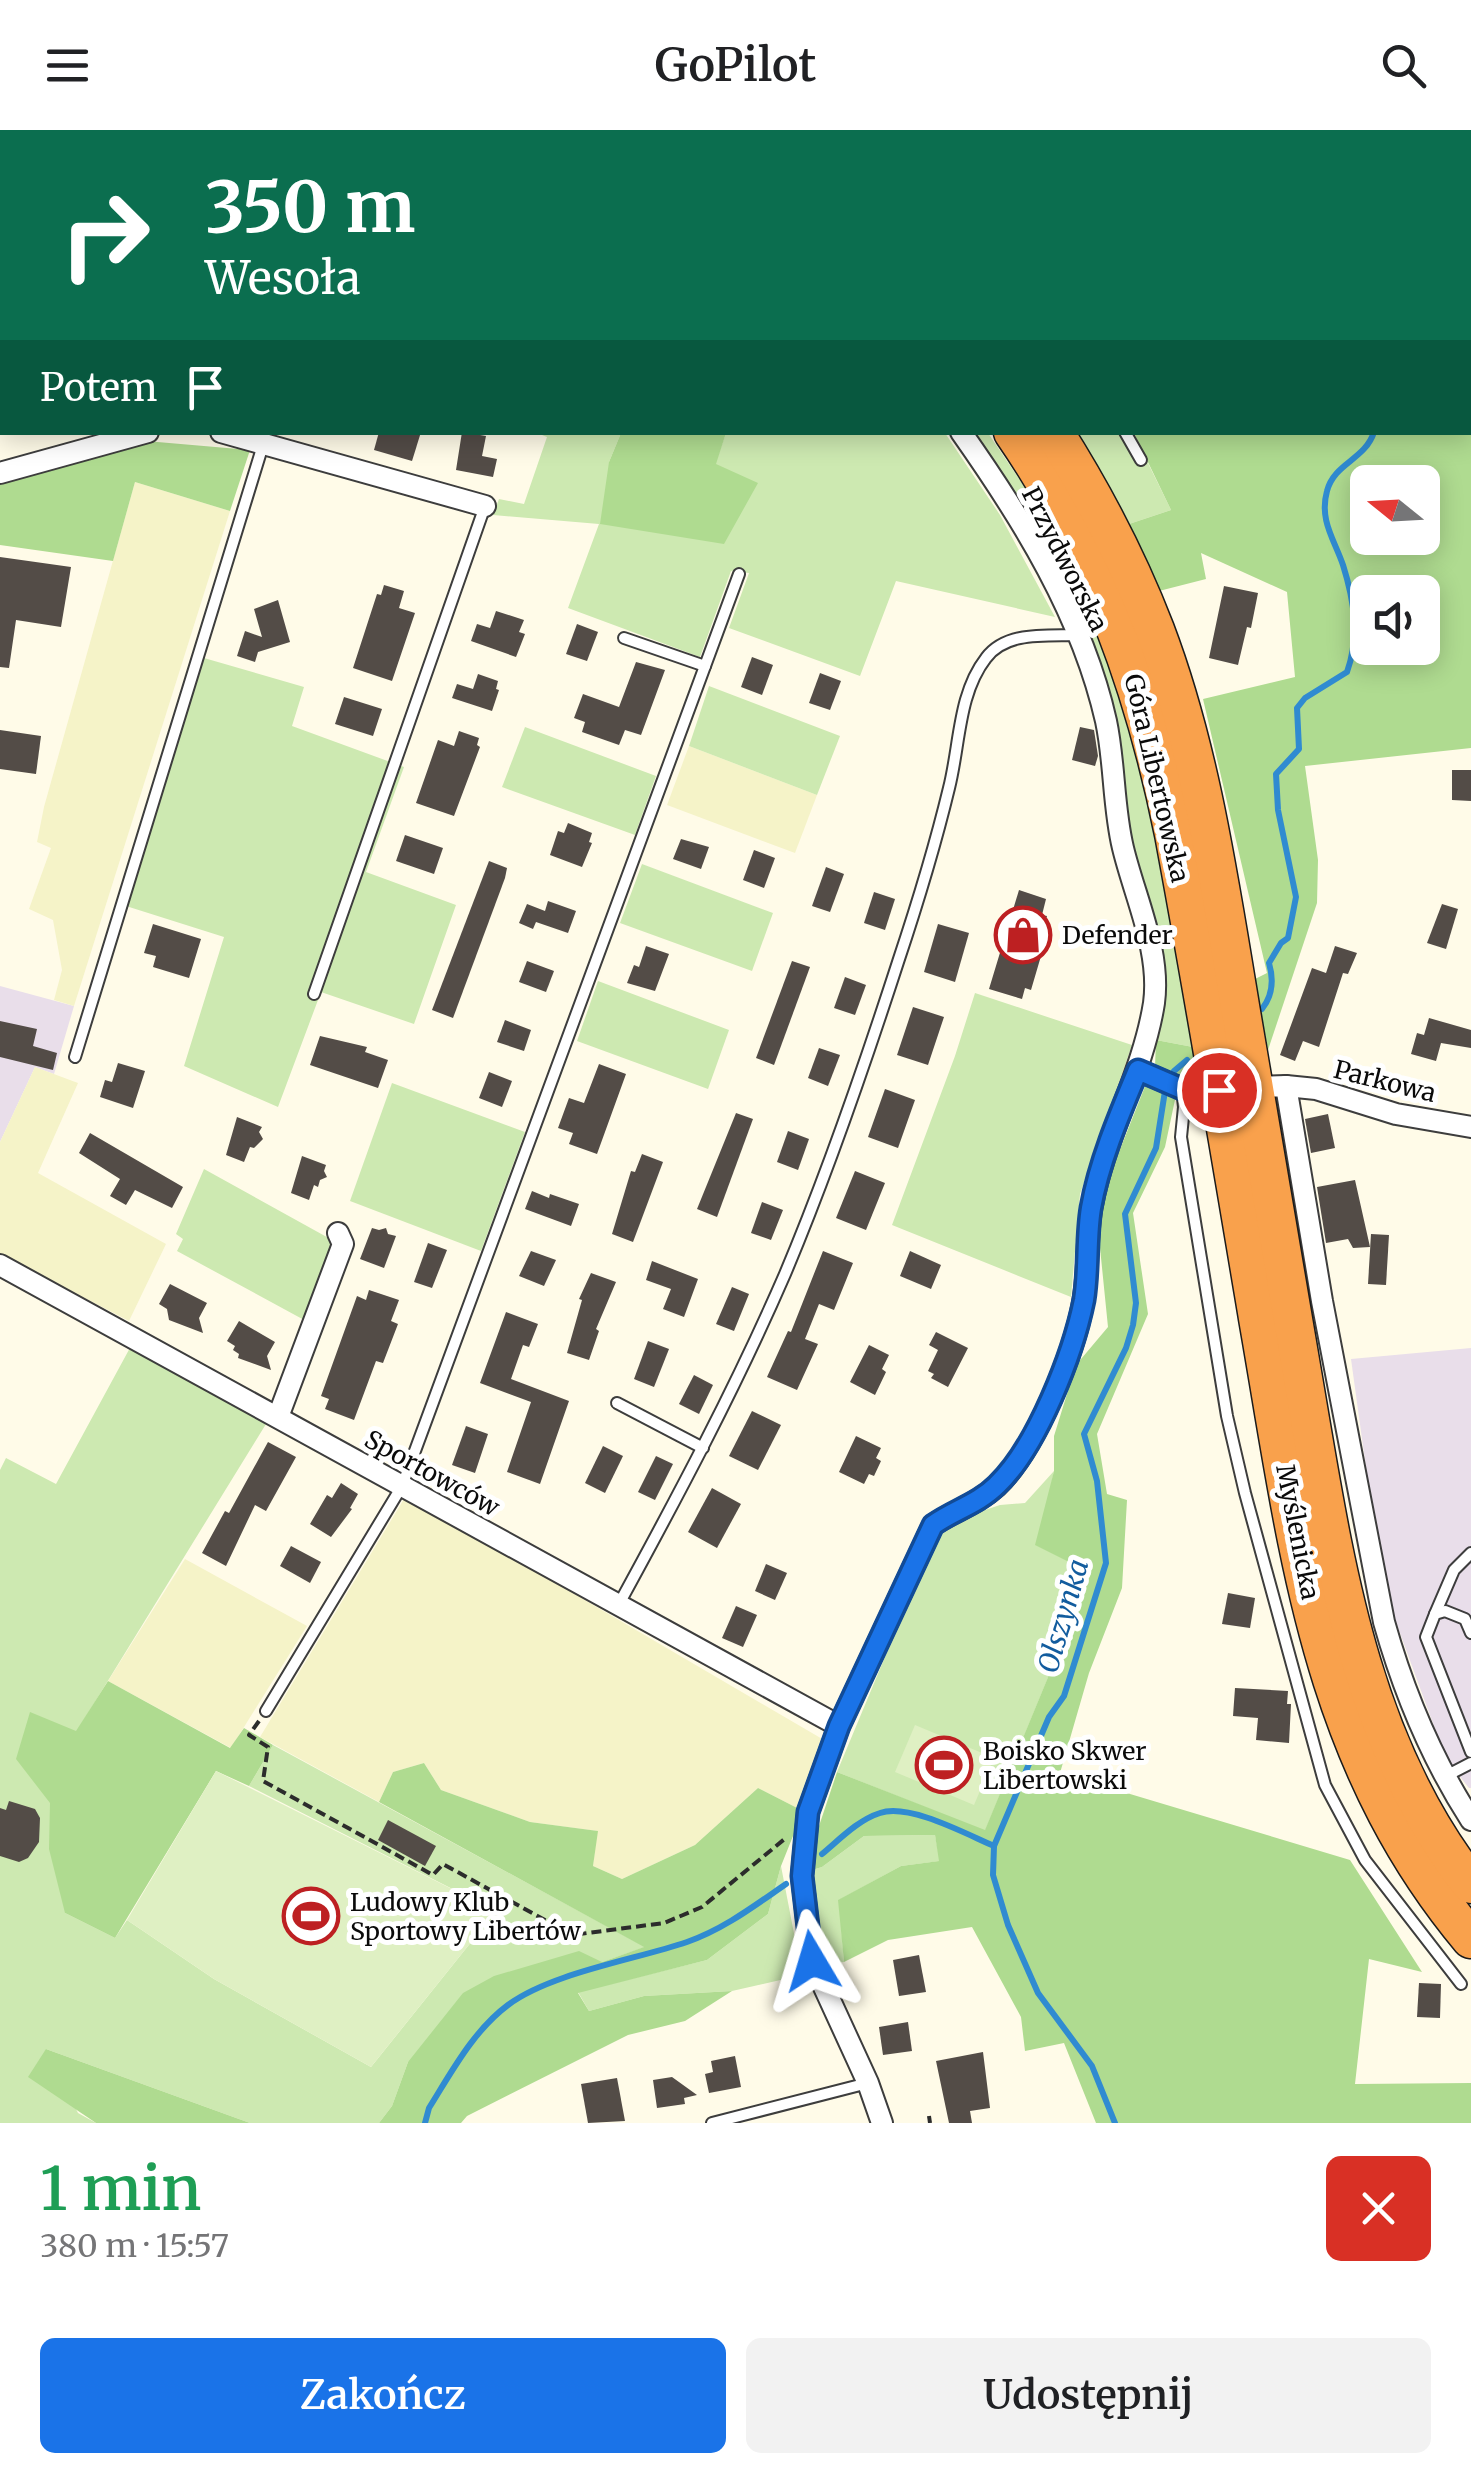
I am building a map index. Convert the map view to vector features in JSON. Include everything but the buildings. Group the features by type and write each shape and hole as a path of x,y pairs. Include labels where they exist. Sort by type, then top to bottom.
{"highway":[{"name":"Góra Libertowska","path":"1015,435 1089,564 1142,700 1235,1088"},
{"name":"Góra Libertowska","path":"1056,435 1122,552 1170,677 1201,795 1235,1088"},
{"name":"Myślenicka","path":"1235,1088 1310,1417 1352,1635 1372,1700 1398,1762 1428,1821 1471,1884"},
{"name":"Myślenicka","path":"1235,1088 1292,1503 1323,1656 1348,1731 1384,1811 1435,1893 1471,1939"}],"street":[{"path":"0,474 137,435"},
{"path":"232,435 485,506"},
{"name":"Przydworska","path":"882,2123 812,1961 802,1876 808,1812 839,1726 933,1525 973,1504 999,1484 1036,1432 1073,1340 1084,1297 1092,1206 1119,1116 1138,1070 1154,1005 1154,966 1122,844 1106,720 1062,598 1007,497 963,435"},
{"name":"Parkowa","path":"1138,1070 1235,1088 1316,1089 1396,1114 1471,1127"},
{"path":"1235,1088 1398,1670 1444,1778 1471,1820"},
{"path":"278,1417 343,1244 338,1233"},
{"name":"Sportowców","path":"0,1265 839,1726"}],"lane":[{"path":"1127,435 1141,460"},
{"path":"76,1057 264,444"},
{"path":"314,994 485,506"},
{"path":"266,1711 402,1486 740,574"},
{"path":"619,1604 703,1448 784,1275 844,1121 903,946 950,786 968,696 978,671 986,656 1003,642 1077,635"},
{"path":"624,638 704,666"},
{"path":"1235,1088 1184,1107 1181,1137 1228,1416 1262,1557 1326,1785 1376,1876 1461,1984"},
{"path":"618,1403 703,1448"},
{"path":"1471,1553 1454,1570 1426,1637 1471,1752"},
{"path":"1435,1614 1456,1614 1465,1619 1471,1634"},
{"path":"1444,1778 1471,1763"},
{"path":"712,2123 868,2084"}],"path":[{"path":"266,1711 249,1735 268,1748 263,1781 433,1874 443,1864 572,1935 664,1923 702,1907 739,1879 776,1843 795,1833 806,1833"}],"shaded area":[{"path":"135,482 230,511 74,1006 54,1000 62,970 53,920 29,909 51,848 37,842 44,807"},
{"path":"689,746 817,795 795,853 667,805"},
{"path":"0,986 74,1006 54,1074 35,1067 0,1142"},
{"path":"35,1067 78,1083 38,1173 166,1244 129,1321 0,1254 0,1142"},
{"path":"1471,1348 1469,1788 1446,1759 1382,1584 1351,1359"},
{"path":"404,1499 513,1558 824,1740 803,1811 758,1788 695,1845 622,1879 593,1866 597,1831 530,1822 441,1790 424,1763 393,1772 379,1802 260,1737"},
{"path":"185,1559 307,1626 231,1748 108,1681"}],"green space":[{"path":"542,435 620,435 609,462 715,464 725,435 946,435 1000,515 1055,617 896,581 860,676 729,628 749,573 731,571 700,657 568,608 599,524 493,515 499,499 524,504 547,437"},
{"path":"620,435 725,435 716,464 758,483 724,544 600,524 609,462"},
{"path":"970,435 989,435 1051,526 1095,618 1145,787 1193,1047 1156,1040 1107,693"},
{"path":"1073,435 1119,435 1137,464 1147,461 1171,510 1126,525"},
{"path":"1135,435 1471,435 1471,748 1305,766 1318,860 1317,903 1268,1050 1255,979 1267,973 1203,699 1295,677 1287,592 1201,553 1206,579 1159,591 1126,525 1171,510"},
{"path":"146,441 250,450 230,511 135,482 113,561 0,545 0,483"},
{"path":"204,658 304,687 292,726 404,767 366,872 456,905 414,1024 321,992 278,1107 184,1066 224,937 126,906"},
{"path":"709,686 840,736 817,795 689,746"},
{"path":"525,727 656,776 635,835 502,787"},
{"path":"642,864 773,913 752,971 620,923"},
{"path":"598,981 729,1030 708,1089 577,1041"},
{"path":"975,993 1132,1045 1080,1194 1071,1297 892,1225"},
{"path":"1156,1040 1193,1047 1197,1076 1176,1080 1155,1067"},
{"path":"392,1083 525,1132 481,1251 350,1201"},
{"path":"1146,1084 1176,1095 1165,1147 1133,1213 1148,1314 1097,1434 1107,1494 1127,1500 1122,1588 1089,1673 1060,1773 1350,1860 1422,1972 1369,1959 1355,2084 1471,2083 1471,2123 1096,2123 1064,2043 1025,2051 1021,2017 972,1927 888,1940 844,1962 838,1900 901,1866 939,1861 935,1835 864,1836 822,1867 809,1871 812,1847 837,1772 985,1830 1091,1573 1035,1545 1054,1471 1054,1436 1076,1365 1108,1327 1098,1228 1113,1167"},
{"path":"204,1169 334,1241 306,1321 177,1251 183,1239 176,1234"},
{"path":"131,1346 266,1424 77,1731 65,1913 115,1938 127,1920 214,1979 371,2067 496,1911 249,1786 273,1745 645,1947 602,1962 408,2062 392,2106 379,2123 250,2123 46,2049 78,2113 96,2123 0,2123 0,1470 6,1458 56,1484"},
{"path":"1054,1471 1047,1506 1091,1573 985,1831 837,1772 940,1525 1000,1505 1025,1503"},
{"path":"108,1681 230,1748 244,1728 273,1745 249,1786 216,1771 115,1938 65,1913 49,1849 50,1803 16,1759 30,1712 76,1731"},
{"name":"Boisko Skwer Libertowski","path":"915,1725 994,1758 974,1805 895,1772"},
{"path":"424,1763 441,1790 530,1822 598,1831 593,1866 622,1879 695,1845 758,1788 803,1811 781,1866 768,1914 707,1960 578,1993 589,2011 644,1996 732,1991 685,2021 628,2035 467,2116 461,2123 379,2123 392,2106 408,2062 463,1993 494,1976 579,1951 602,1962 644,1947 379,1802 393,1772"},
{"name":"Ludowy Klub Sportowy Libertów","path":"216,1771 496,1911 371,2067 214,1979 127,1920"},
{"path":"935,1835 940,1861 901,1866 839,1900 844,1962 827,1964 817,1947 809,1871 822,1867 864,1836"},
{"path":"781,1866 802,1975 732,1991 644,1996 589,2011 578,1992 707,1960 768,1914"},
{"path":"46,2049 250,2123 96,2123 28,2077"}],"waterway":[{"name":"Olszynka","path":"1262,1009 1272,987 1269,963 1288,938 1296,897 1278,810 1276,774 1299,749 1297,708 1305,698 1347,672 1353,645 1353,605 1326,520 1325,501 1336,474 1364,449 1373,435"},
{"name":"Olszynka","path":"1174,1071 1187,1060"},
{"name":"Olszynka","path":"1115,2123 1092,2066 1038,1993 1008,1925 993,1875 994,1846 1049,1717 1064,1696 1106,1563 1097,1481 1084,1434 1126,1348 1133,1325 1136,1303 1125,1214 1156,1148 1165,1091"},
{"name":"Olszynka","path":"822,1854 864,1820 892,1811 937,1821 994,1846"},
{"name":"Olszynka","path":"425,2123 429,2108 464,2053 508,2005 547,1984 701,1937 786,1884"}],"place":[{"name":"Defender","path":"1023,935"},
{"name":"Boisko Skwer Libertowski","path":"944,1765"},
{"name":"Ludowy Klub Sportowy Libertów","path":"311,1916"}],"route":[{"path":"812,1961 802,1876 808,1812 839,1726 933,1525 973,1504 999,1484 1036,1432 1073,1340 1084,1297 1092,1206 1119,1116 1138,1070 1193,1092 1219,1090"}]}
